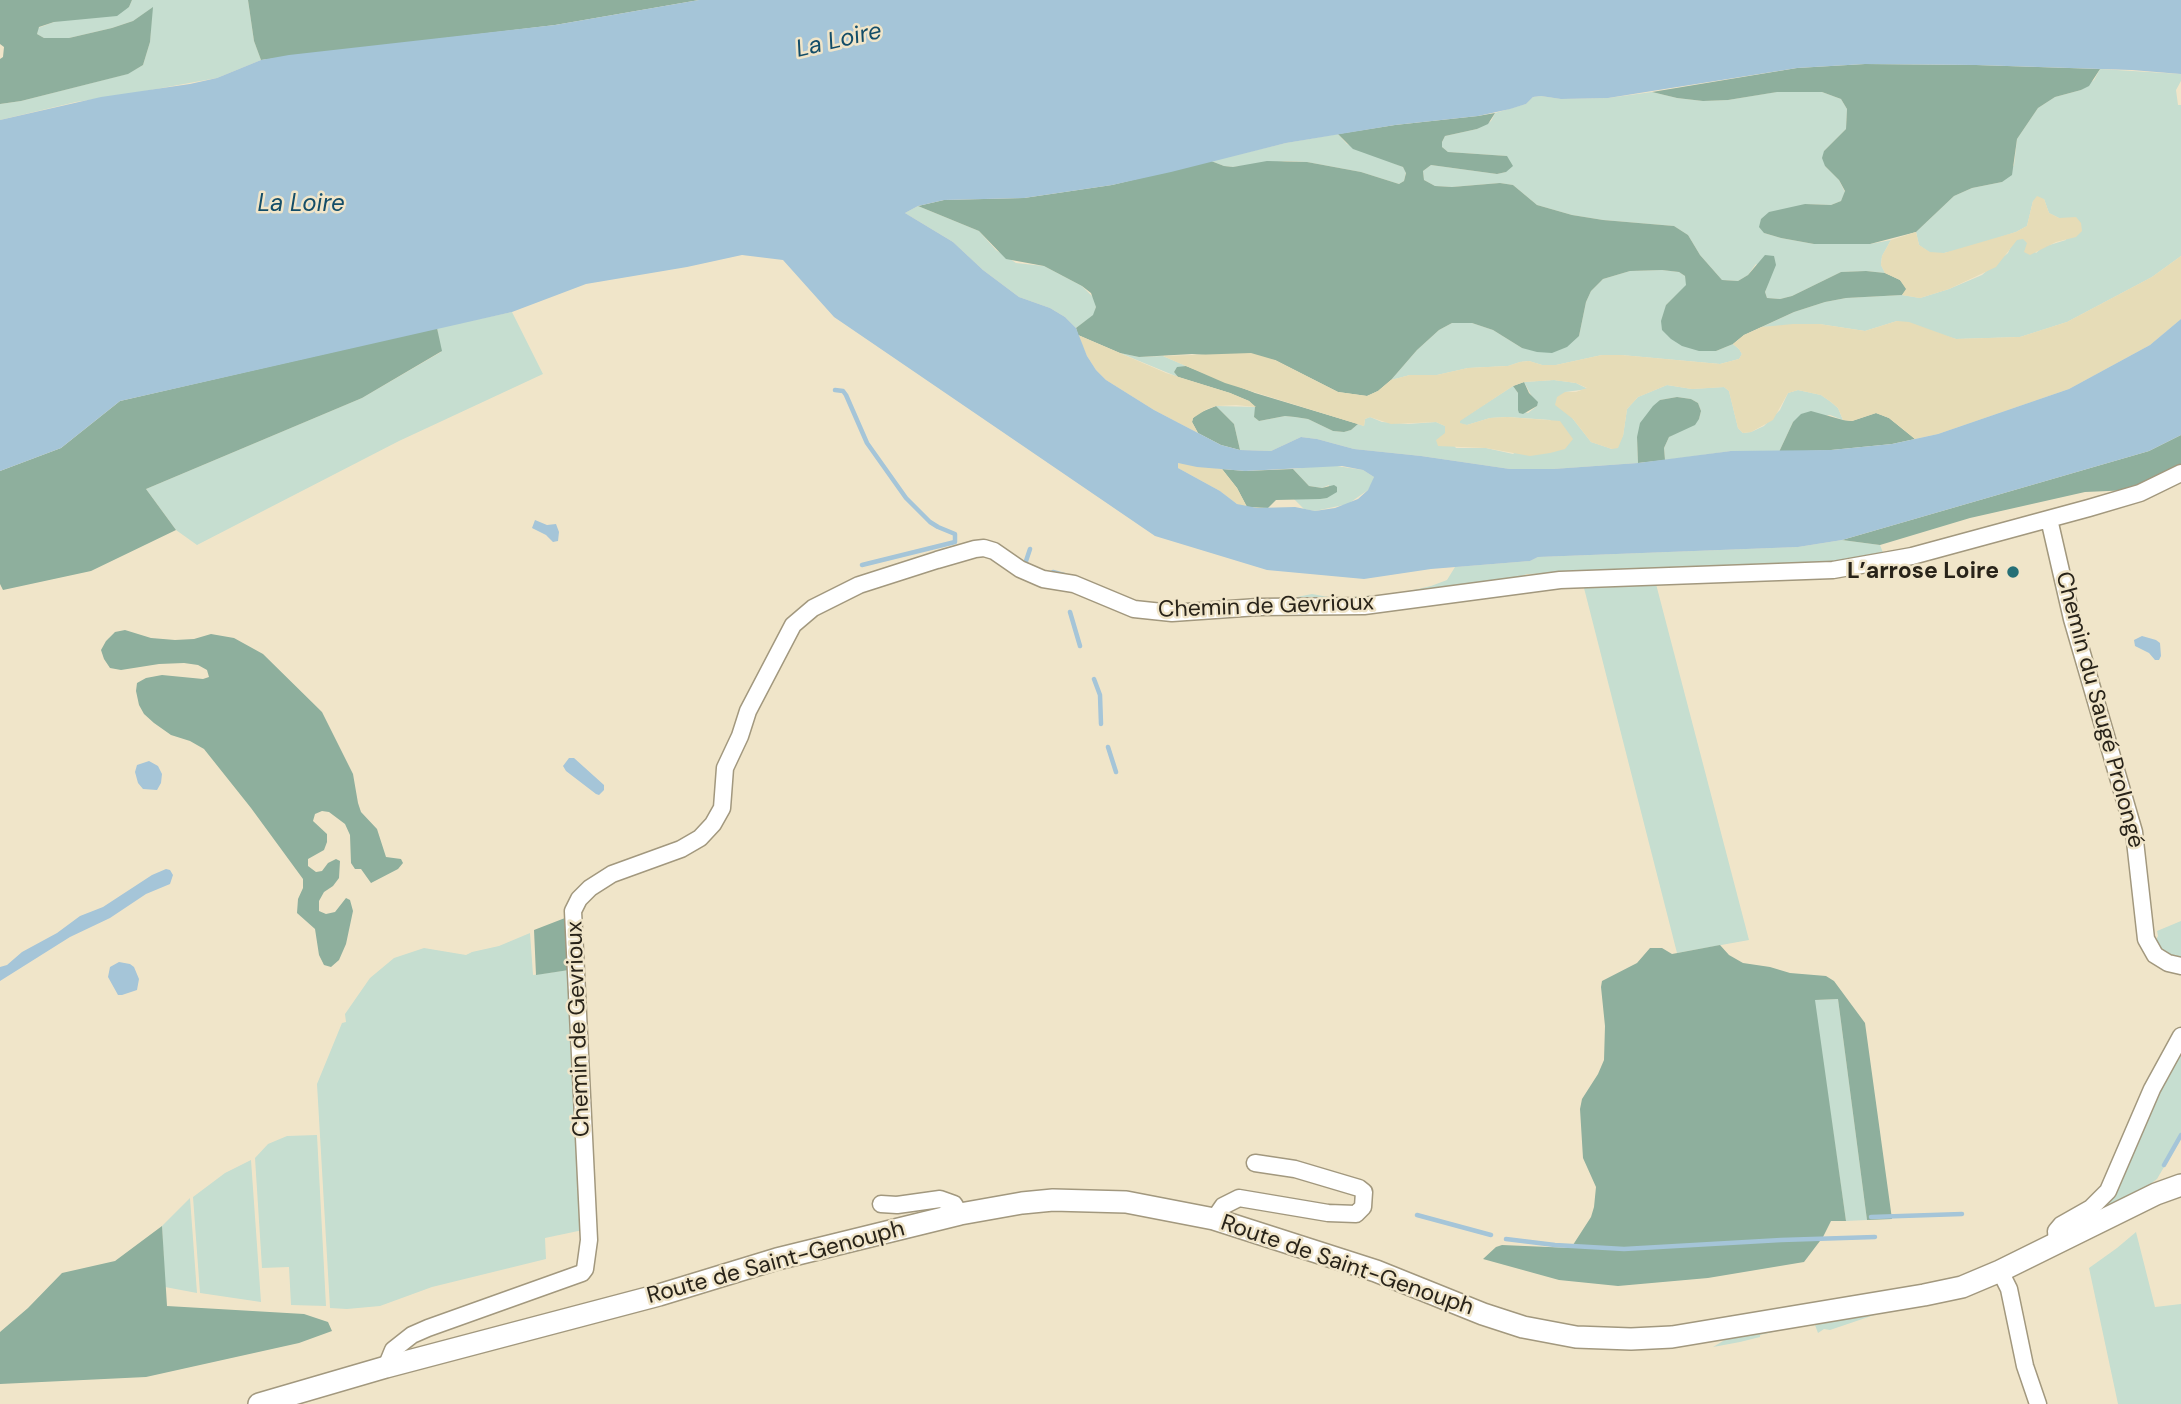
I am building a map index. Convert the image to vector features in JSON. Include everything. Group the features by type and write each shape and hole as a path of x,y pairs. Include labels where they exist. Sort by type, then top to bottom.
{"street":[{"name":"Chemin de Gevrioux","path":"386,1367 393,1350 412,1335 582,1273 585,1269 589,1240 573,911 579,899 590,888 612,874 681,849 700,838 713,824 722,808 726,768 748,711 793,625 813,608 859,585 984,548 1042,579 1074,584 1134,609 1172,613 1258,607 1364,606 1560,580 1846,569 1912,556 2135,495 2181,472"},
{"name":"Chemin du Saugé Prolongé","path":"2049,519 2072,619 2134,832 2146,939 2155,955 2168,963 2181,966"},
{"path":"2057,1244 2056,1231 2061,1225 2091,1208 2108,1191 2152,1089 2181,1036"},
{"path":"1214,1219 1223,1206 1239,1198 1328,1213 1356,1214 1363,1207 1364,1192 1359,1188 1296,1169 1255,1163"},
{"name":"Route de Saint-Genouph","path":"259,1404 386,1367 659,1295 777,1259 960,1213 1022,1203 1053,1200 1126,1202 1214,1219 1376,1271 1503,1321 1553,1334 1601,1339 1672,1337 1962,1287 2181,1185"},
{"path":"881,1204 897,1205 940,1199 954,1204 960,1213"},
{"path":"2000,1271 2009,1289 2025,1366 2038,1404"}],"green space":[{"path":"0,0 132,0 129,7 117,16 54,22 39,27 37,34 44,38 69,38 112,28 133,21 153,7 150,42 143,65 128,74 0,104 0,59 3,57 4,47 0,44"},
{"path":"132,0 248,0 254,41 261,60 217,78 76,102 0,120 0,104 127,74 143,65 150,42 152,8 133,21 69,38 44,38 37,34 38,28 54,22 129,7"},
{"path":"248,0 699,0 555,25 261,60 254,41"},
{"path":"1865,64 2100,69 2089,86 2055,97 2038,108 2017,139 2012,175 2002,182 1972,188 1954,196 1916,232 1870,244 1814,244 1764,233 1759,227 1761,219 1769,212 1805,204 1831,205 1841,201 1845,191 1839,180 1825,166 1822,158 1824,151 1846,129 1847,109 1841,99 1822,92 1777,92 1703,101 1652,92 1797,68"},
{"path":"2100,69 2181,74 2176,90 2178,105 2181,105 2181,256 2152,277 2067,322 2020,337 1956,339 1897,321 1865,331 1819,324 1762,327 1794,312 1846,298 1902,295 1920,298 1982,275 2008,253 2017,239 2024,239 2036,253 2043,247 2066,240 2059,218 2049,213 2044,199 2033,201 2027,226 1970,247 1930,253 1919,245 1916,232 1954,196 1972,188 2002,182 2014,165 2017,139 2038,108 2055,97 2081,90 2094,80"},
{"path":"1652,92 1703,101 1776,92 1822,92 1841,99 1847,109 1846,129 1824,151 1825,166 1839,180 1845,192 1841,201 1831,205 1805,204 1764,233 1814,244 1870,244 1891,240 1882,256 1881,265 1885,273 1841,272 1792,296 1767,298 1765,292 1769,280 1756,264 1748,275 1738,281 1722,280 1700,255 1688,235 1674,226 1572,215 1537,205 1513,185 1500,183 1452,187 1435,186 1424,180 1423,171 1431,165 1497,174 1506,172 1507,156 1448,152 1442,147 1442,142 1445,136 1477,129 1491,121 1495,113 1526,104 1533,97 1608,98"},
{"path":"1495,113 1488,124 1445,136 1442,147 1448,152 1507,156 1513,166 1506,172 1497,174 1431,165 1423,171 1424,180 1435,186 1452,187 1500,183 1513,185 1537,205 1572,215 1674,226 1688,235 1700,255 1722,280 1738,281 1748,275 1765,255 1774,256 1776,265 1765,292 1767,298 1792,296 1841,272 1885,273 1900,280 1907,289 1902,295 1825,302 1794,312 1716,351 1699,351 1682,346 1662,330 1661,321 1666,305 1686,285 1685,276 1679,272 1662,270 1630,271 1603,279 1591,291 1579,336 1567,347 1552,353 1537,352 1522,348 1493,330 1472,323 1452,323 1439,330 1417,350 1391,380 1367,396 1338,392 1275,360 1192,354 1139,357 1120,353 1078,335 1076,328 1093,315 1096,307 1091,293 1082,286 1044,266 1006,259 979,231 918,206 944,200 1024,198 1112,185 1211,161 1233,167 1267,161 1307,162 1361,172 1399,184 1404,181 1406,173 1403,167 1353,149 1338,134"},
{"path":"1338,134 1347,144 1403,167 1406,172 1404,181 1399,184 1361,172 1307,162 1286,161 1233,167 1211,161 1286,143"},
{"path":"918,206 979,231 996,250 1016,263 1044,266 1082,286 1095,299 1094,315 1076,328 1050,308 1019,297 983,270 953,242 905,213"},
{"path":"1630,271 1679,272 1685,276 1687,285 1666,305 1716,351 1733,344 1742,354 1739,359 1720,364 1602,355 1556,365 1529,361 1508,366 1468,368 1437,375 1410,375 1391,380 1417,350 1439,330 1452,323 1472,323 1493,330 1522,348 1579,336 1586,302 1591,291 1603,279"},
{"path":"512,312 543,374 399,441 197,545 176,530 146,489 362,398 441,352 437,328"},
{"path":"437,328 442,351 362,398 146,489 176,530 91,571 3,590 0,584 0,471 61,448 120,401"},
{"path":"1120,353 1139,357 1163,356 1186,366 1177,368 1174,372 1178,377"},
{"path":"1186,366 1255,393 1358,424 1344,432 1333,431 1308,419 1295,417 1259,421 1254,417 1255,407 1249,401 1178,377 1174,372 1177,367"},
{"path":"1554,380 1576,383 1588,389 1565,392 1573,419 1591,442 1612,449 1623,436 1627,409 1638,397 1667,385 1692,389 1724,387 1729,391 1738,428 1743,433 1764,426 1780,410 1788,393 1798,390 1821,395 1838,408 1843,420 1830,415 1793,422 1779,452 1731,451 1665,460 1664,448 1669,437 1699,419 1701,411 1698,403 1677,397 1660,400 1637,437 1638,463 1510,469 1354,449 1301,437 1271,451 1240,450 1234,424 1216,406 1256,407 1254,417 1259,421 1295,417 1308,419 1333,431 1344,432 1358,424 1364,426 1365,419 1370,417 1382,422 1408,424 1436,422 1445,426 1445,433 1456,448 1486,448 1513,454 1551,420 1490,418 1467,425 1460,424 1459,421 1513,386 1518,393 1518,410 1528,413 1537,406 1524,382"},
{"path":"1524,382 1529,393 1538,402 1537,406 1523,414 1519,413 1518,393 1513,386"},
{"path":"1677,397 1698,403 1701,411 1699,419 1695,425 1669,437 1664,448 1665,460 1638,463 1637,437 1640,423 1660,400"},
{"path":"1216,406 1234,424 1240,450 1221,445 1198,433 1192,422 1199,413"},
{"path":"1811,411 1852,421 1876,413 1889,418 1915,439 1831,450 1779,452 1793,422 1801,414"},
{"path":"2181,435 2181,464 2132,490 2085,492 1970,518 1880,545 1842,540 2149,451"},
{"path":"1330,465 1363,470 1374,477 1373,481 1368,490 1348,504 1315,511 1304,509 1294,499 1327,498 1329,485 1322,488 1309,486 1293,469"},
{"path":"1222,469 1293,469 1309,486 1322,488 1334,485 1337,492 1320,499 1276,500 1268,508 1247,507"},
{"path":"1842,540 1880,545 1885,558 1852,564 1527,574 1387,599 1282,600 1312,594 1334,598 1396,594 1447,580 1455,567 1530,561 1538,557 1798,547"},
{"path":"1656,584 1749,940 1677,953 1584,588"},
{"path":"125,630 151,638 175,640 194,639 211,634 234,638 263,654 322,712 353,774 361,812 377,829 386,857 401,859 403,863 398,869 371,883 361,869 355,869 351,863 350,835 345,824 329,812 315,814 313,821 327,834 327,842 324,850 308,859 308,866 316,872 322,871 328,863 336,859 340,861 339,878 324,892 319,901 319,911 326,914 335,912 346,898 350,900 353,911 346,944 339,960 331,967 324,965 319,955 315,929 297,913 303,879 251,808 204,749 171,735 144,714 139,705 137,683 146,678 162,675 203,679 209,677 207,670 198,665 184,663 121,670 110,668 101,650 115,632"},
{"path":"565,918 569,970 536,975 534,930"},
{"path":"2181,921 2181,962 2165,956 2155,942 2157,931"},
{"path":"530,933 533,975 569,970 583,1230 545,1238 546,1259 432,1287 380,1306 330,1308 317,1084 342,1023 346,1022 345,1014 370,978 394,958 424,948 466,955 499,946"},
{"path":"1720,945 1729,955 1743,963 1790,973 1826,976 1834,981 1865,1023 1892,1219 1867,1220 1838,999 1815,1000 1846,1221 1831,1221 1823,1237 1804,1262 1708,1278 1618,1286 1559,1280 1483,1259 1502,1245 1571,1248 1591,1217 1596,1187 1583,1158 1580,1109 1582,1099 1604,1060 1602,981 1637,963 1650,948 1662,948 1672,954"},
{"path":"1838,999 1867,1220 1846,1221 1814,1000"},
{"path":"2181,1044 2181,1138 2157,1179 2133,1197 2088,1215"},
{"path":"317,1135 326,1306 291,1305 289,1267 262,1268 255,1158 268,1144 287,1136"},
{"path":"251,1160 261,1302 200,1293 193,1197 225,1173"},
{"path":"190,1198 197,1293 165,1287 162,1226"},
{"path":"162,1226 167,1306 304,1314 328,1322 332,1331 299,1343 146,1377 0,1384 0,1332 62,1273 115,1261"},
{"path":"2136,1232 2155,1307 2181,1304 2181,1404 2118,1404 2089,1268"},
{"path":"1886,1311 1818,1333 1815,1325 1798,1326 1713,1347 1733,1335"}],"sand":[{"path":"2037,196 2044,199 2049,213 2059,218 2076,217 2081,223 2082,231 2076,237 2056,242 2030,255 2024,252 2027,243 2023,239 2017,240 1996,267 1949,289 1920,298 1902,295 1906,289 1900,280 1885,273 1881,265 1882,256 1891,240 1916,232 1919,245 1930,252 1944,253 2016,232 2027,226 2033,201"},
{"path":"2181,256 2181,319 2150,345 2069,389 1938,434 1915,439 1889,418 1876,413 1852,421 1843,420 1838,408 1821,395 1798,390 1788,393 1773,420 1751,432 1743,433 1738,428 1729,391 1724,387 1692,389 1667,385 1638,397 1627,409 1623,436 1618,448 1612,449 1591,442 1573,419 1555,405 1557,397 1565,392 1587,388 1576,383 1554,380 1524,382 1513,386 1460,423 1467,425 1490,418 1507,417 1560,421 1573,439 1565,449 1530,456 1486,448 1438,446 1436,440 1445,433 1445,426 1436,422 1391,424 1370,417 1365,419 1364,426 1225,383 1163,356 1251,353 1275,360 1338,392 1367,396 1391,380 1410,375 1437,375 1468,368 1508,366 1529,361 1556,365 1602,355 1621,355 1720,364 1739,359 1742,354 1733,344 1744,335 1762,327 1793,324 1819,324 1865,331 1897,321 1909,322 1956,339 2020,337 2067,322 2152,277"},
{"path":"1078,335 1166,373 1230,393 1256,407 1236,405 1207,409 1193,418 1192,422 1198,433 1106,380 1087,356"},
{"path":"1178,463 1222,469 1247,507 1237,504 1220,491 1178,468"}],"water":[{"name":"La Loire","path":"699,0 2181,0 2181,74 1976,65 1865,64 1797,68 1608,98 1533,97 1526,104 1478,116 1395,125 1286,143 1112,185 1024,198 944,200 918,206 905,213 953,242 983,270 1019,297 1050,308 1065,317 1076,328 1087,356 1106,380 1154,410 1221,445 1240,450 1271,451 1301,437 1354,449 1510,469 1553,469 1638,463 1731,451 1831,450 1892,444 1938,434 2069,389 2150,345 2181,319 2181,435 2149,451 1842,540 1798,547 1538,557 1530,561 1431,569 1364,579 1267,570 1155,536 834,317 783,260 742,255 586,284 512,312 120,401 61,448 0,471 0,120 101,97 217,78 261,60 289,55 555,25","holes":["1178,463 1245,471 1342,466 1363,470 1374,477 1368,490 1358,499 1335,508 1315,511 1295,507 1257,508 1237,504 1220,491 1178,468"]},
{"path":"535,520 547,525 556,524 558,541 553,542 532,528"},
{"path":"2142,636 2160,643 2159,660 2135,646 2134,640"},
{"path":"569,758 574,758 604,785 604,790 599,795 566,771 563,766"},
{"path":"149,761 158,766 162,774 157,790 143,789 138,783 135,772 137,765"},
{"path":"166,869 173,875 170,884 146,894 110,918 70,937 0,981 0,967 7,965 22,952 57,933 80,916 103,907"},
{"path":"119,962 134,967 139,979 137,990 118,995 108,977 110,967"}],"waterway":[{"path":"835,390 843,391 846,395 867,443 906,498 930,522 955,534 955,542 862,565"},
{"path":"1028,565 1025,564 1030,549"},
{"path":"1053,572 1064,575"},
{"path":"1070,612 1080,646"},
{"path":"1094,679 1100,695 1101,724"},
{"path":"1108,747 1116,772"},
{"path":"2164,1165 2181,1135"},
{"path":"1871,1217 1962,1214"},
{"path":"1417,1215 1491,1235"},
{"path":"1506,1239 1624,1249 1875,1237"}],"place":[{"name":"L’arrose Loire","path":"2013,572"}]}
